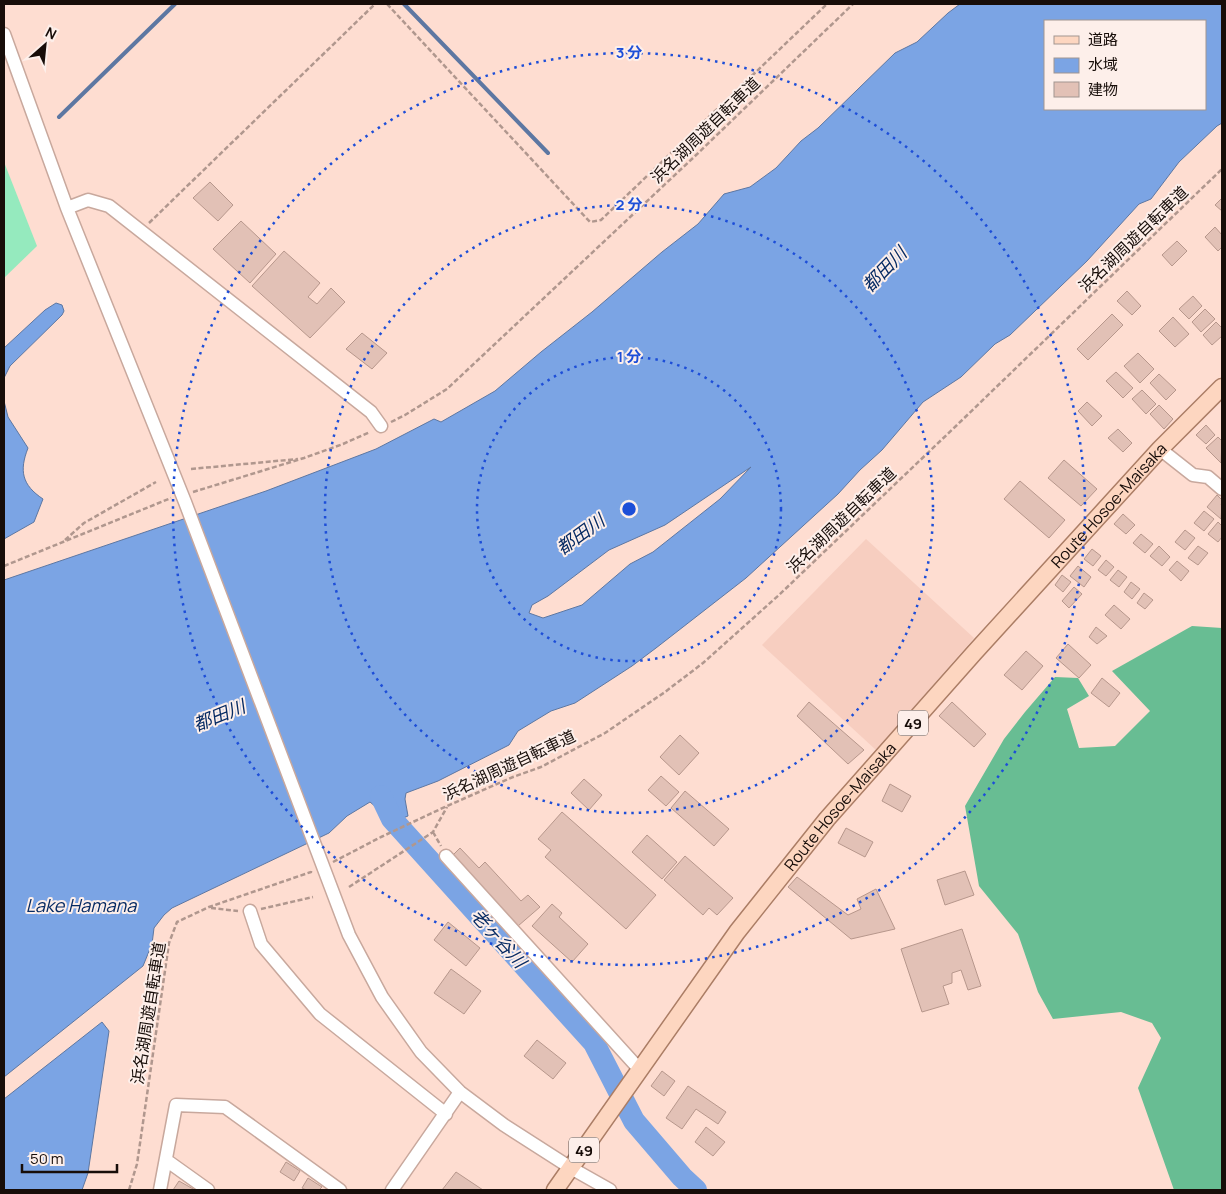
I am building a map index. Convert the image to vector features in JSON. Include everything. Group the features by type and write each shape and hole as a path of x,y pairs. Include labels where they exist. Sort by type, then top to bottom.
{"main road":[{"name":"Route Hosoe-Maisaka","path":"556,1190 737,932 827,820 1160,449 1222,387"}],"street":[{"path":"4,34 67,208 184,497 349,935 382,997 421,1052 460,1092 504,1125 571,1168 610,1190"},
{"path":"67,208 88,200 109,206 371,412 381,426"},
{"path":"1160,449 1193,475 1208,476 1222,489"},
{"path":"446,856 636,1076"},
{"path":"250,912 261,944 320,1014 446,1114"},
{"path":"392,1190 460,1092"},
{"path":"160,1190 176,1105 224,1107 340,1190"},
{"path":"166,1160 208,1190"}],"path":[{"path":"140,231 374,4"},
{"path":"387,4 590,222 602,220 827,4"},
{"name":"浜名湖周遊自転車道","path":"4,566 184,497 343,444 405,415 447,389 693,158 853,4"},
{"name":"浜名湖周遊自転車道","path":"332,863 381,837 447,806 541,767 605,733 665,692 703,663 779,595 1222,169"},
{"name":"浜名湖周遊自転車道","path":"191,469 304,458"},
{"name":"浜名湖周遊自転車道","path":"63,542 84,523 156,482"},
{"path":"349,887 433,832 447,806"},
{"name":"浜名湖周遊自転車道","path":"129,1190 137,1164 169,943 177,922 209,907 311,872"}],"shaded area":[{"path":"866,539 974,638 876,750 762,645"}],"green space":[{"path":"4,162 37,246 4,278"},
{"path":"1192,626 1222,628 1222,1190 1174,1190 1138,1088 1161,1038 1152,1023 1121,1012 1053,1019 1038,992 1018,934 979,886 965,806 1004,739 1055,677 1078,678 1089,696 1067,709 1079,748 1115,746 1150,711 1112,671"}],"water":[{"path":"960,4 1222,4 1222,123 1179,162 1151,199 1139,204 1087,261 1010,335 995,344 961,377 923,402 882,450 838,494 746,578 632,666 575,703 551,711 518,731 509,745 438,781 406,793 405,799 408,816 391,823 388,817 370,802 347,816 329,833 172,908 154,928 152,944 143,966 4,1077 4,580 266,491 376,449 434,419 441,422 495,391 698,224 724,194 750,187 776,168 801,141 818,128 895,53 917,42","holes":["751,467 720,499 653,552 630,564 582,605 543,618 529,613 532,605 548,596 609,550 665,525"]},
{"path":"56,303 62,305 64,311 62,315 10,366 4,378 4,348 45,310"},
{"path":"4,401 8,417 28,448 25,456 24,477 36,494 43,499 34,522 4,539"},
{"path":"102,1022 109,1031 88,1173 82,1190 4,1190 4,1099"}],"building":[{"path":"210,182 233,205 218,221 193,198"},
{"path":"1222,198 1222,211 1215,205"},
{"path":"241,221 276,254 250,283 213,249"},
{"path":"1215,227 1222,235 1222,247 1218,251 1205,237"},
{"path":"1177,241 1187,251 1172,266 1162,255"},
{"path":"284,251 320,283 308,297 317,304 331,288 345,302 310,338 252,286"},
{"path":"1127,291 1141,306 1132,315 1117,301"},
{"path":"1193,296 1202,306 1189,319 1179,309"},
{"path":"1205,309 1215,319 1201,332 1192,322"},
{"path":"1112,314 1123,325 1088,360 1077,349"},
{"path":"1173,317 1189,334 1175,347 1159,331"},
{"path":"1216,322 1222,328 1222,336 1212,345 1203,335"},
{"path":"362,333 387,353 372,369 346,349"},
{"path":"1138,353 1154,369 1140,383 1124,366"},
{"path":"1116,372 1133,388 1123,398 1106,381"},
{"path":"1159,374 1176,390 1166,400 1150,383"},
{"path":"1142,390 1156,404 1146,414 1132,399"},
{"path":"1087,402 1102,416 1092,426 1078,411"},
{"path":"1159,405 1173,419 1164,429 1150,414"},
{"path":"1206,425 1215,435 1206,444 1196,435"},
{"path":"1118,429 1132,443 1123,452 1108,438"},
{"path":"1218,437 1222,441 1221,463 1206,448"},
{"path":"1064,460 1097,489 1081,506 1048,478"},
{"path":"1020,481 1065,520 1049,538 1004,499"},
{"path":"1217,495 1222,500 1221,519 1207,507"},
{"path":"1204,511 1214,519 1204,531 1194,523"},
{"path":"1123,514 1135,525 1126,534 1114,524"},
{"path":"1218,522 1222,526 1222,537 1218,542 1208,534"},
{"path":"1185,530 1195,538 1185,550 1175,542"},
{"path":"1141,534 1153,544 1145,553 1133,543"},
{"path":"1159,546 1170,557 1162,566 1150,556"},
{"path":"1198,546 1208,553 1198,565 1188,558"},
{"path":"1092,549 1101,556 1093,566 1084,559"},
{"path":"1106,560 1114,567 1106,576 1098,570"},
{"path":"1177,561 1189,571 1181,581 1169,570"},
{"path":"1078,566 1091,577 1084,587 1070,576"},
{"path":"1118,570 1127,577 1119,587 1110,580"},
{"path":"1062,575 1071,582 1063,592 1055,585"},
{"path":"1131,582 1140,589 1132,599 1124,592"},
{"path":"1074,587 1082,594 1069,608 1062,601"},
{"path":"1144,593 1153,600 1145,609 1137,603"},
{"path":"1114,605 1130,619 1121,629 1105,615"},
{"path":"1096,627 1107,636 1097,644 1089,637"},
{"path":"1068,644 1091,665 1079,678 1056,658"},
{"path":"1026,651 1043,666 1022,690 1004,675"},
{"path":"1102,678 1120,693 1109,707 1091,693"},
{"path":"809,702 864,750 848,764 797,716"},
{"path":"952,702 986,734 974,747 939,716"},
{"path":"680,735 699,753 679,775 660,757"},
{"path":"661,776 679,792 666,806 648,790"},
{"path":"584,779 602,795 589,810 571,793"},
{"path":"890,784 911,796 902,812 882,801"},
{"path":"685,791 729,829 714,846 671,808"},
{"path":"562,812 656,895 626,929 545,857 551,850 538,839"},
{"path":"846,828 873,842 865,857 838,843"},
{"path":"647,835 677,862 662,879 632,852"},
{"path":"460,848 479,868 485,862 521,901 528,895 540,907 518,926 453,855"},
{"path":"685,856 733,898 717,915 709,908 703,915 664,880"},
{"path":"965,871 974,895 945,905 937,880"},
{"path":"797,877 848,915 861,909 857,899 876,889 895,929 851,939 788,887"},
{"path":"552,904 562,913 559,917 588,944 572,962 532,926"},
{"path":"448,922 480,948 466,966 434,940"},
{"path":"962,929 981,986 968,990 961,970 952,973 952,983 943,986 949,1004 922,1012 901,949"},
{"path":"451,969 481,991 464,1014 434,993"},
{"path":"537,1040 566,1063 553,1079 524,1056"},
{"path":"662,1071 675,1081 664,1096 651,1086"},
{"path":"688,1086 726,1112 718,1124 696,1109 682,1129 666,1118"},
{"path":"706,1127 725,1142 713,1156 695,1142"},
{"path":"286,1162 300,1171 294,1181 280,1172"},
{"path":"456,1172 483,1190 442,1190"},
{"path":"308,1178 322,1187 319,1190 306,1190 302,1188"},
{"path":"179,1181 195,1190 173,1190"}],"waterway":[{"path":"59,117 175,4"},
{"path":"404,4 548,153"},
{"name":"老ヶ谷川","path":"381,796 392,819 594,1043 634,1121 682,1177 696,1190"}],"water label":[{"name":"都田川","path":"884,269"},
{"name":"都田川","path":"580,534"},
{"name":"都田川","path":"219,715"},
{"name":"Lake Hamana","path":"81,905"}]}
